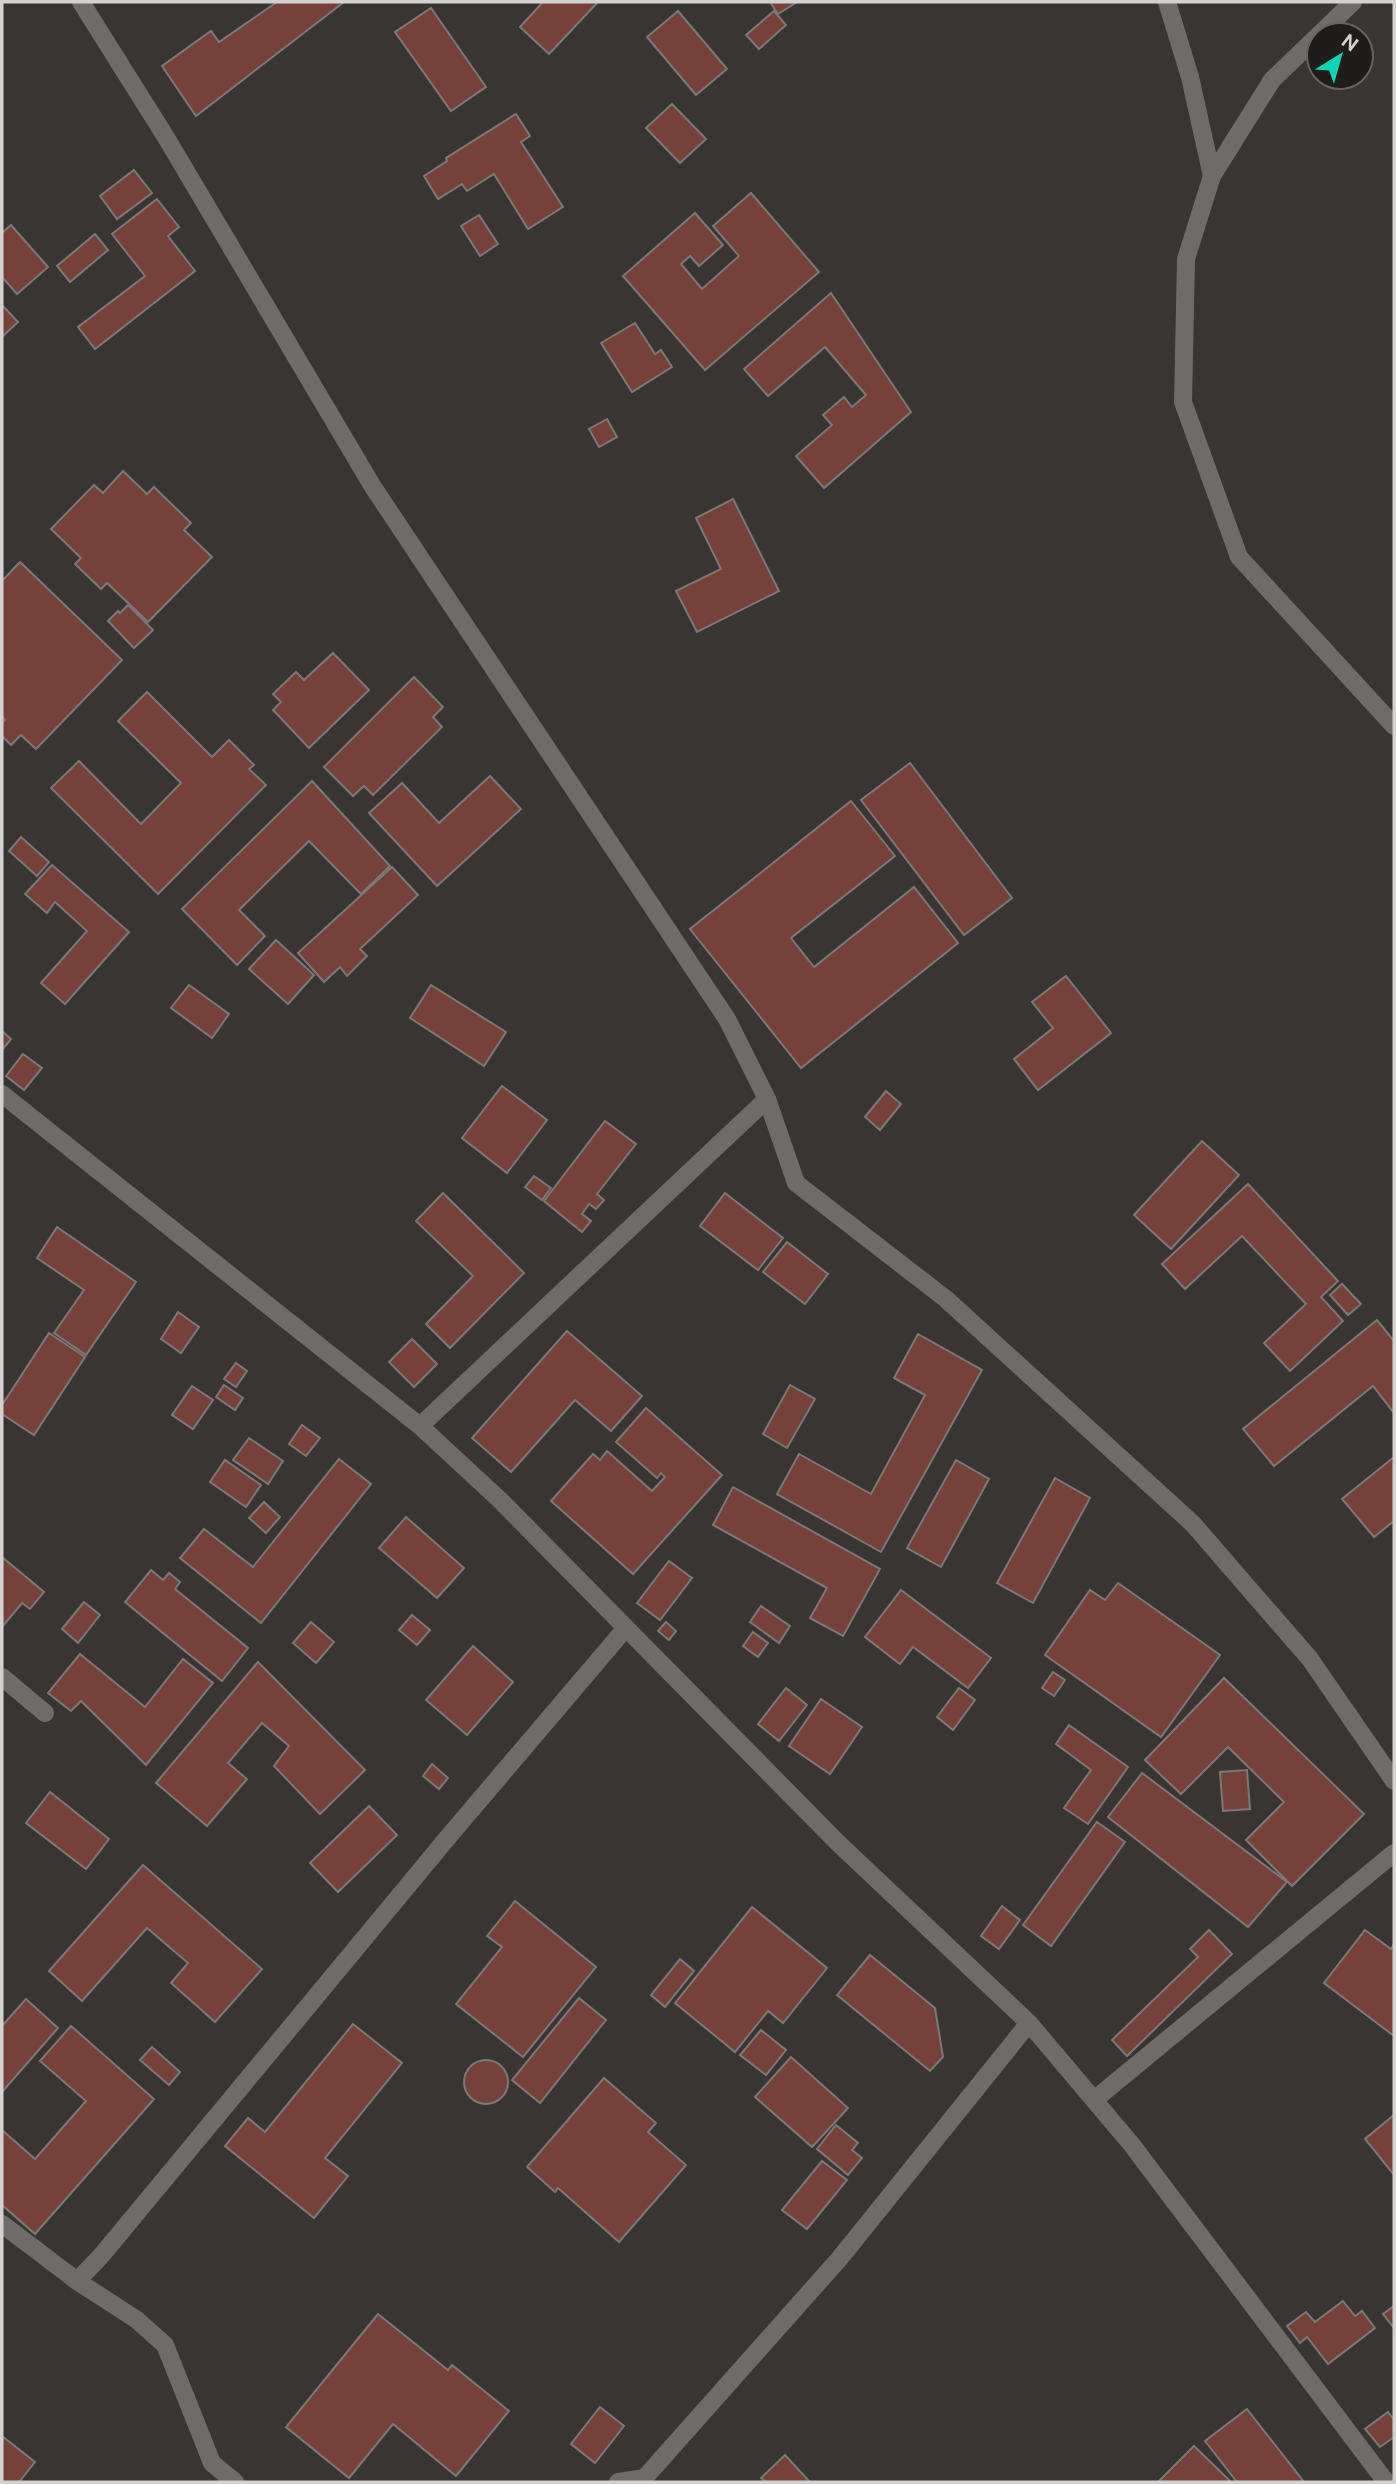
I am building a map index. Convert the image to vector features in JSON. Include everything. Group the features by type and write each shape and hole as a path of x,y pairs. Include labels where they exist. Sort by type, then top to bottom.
{"street":[{"path":"81,2 174,151 373,487 727,1019 767,1099 796,1183 946,1299 1193,1524 1310,1659 1394,1781"},
{"path":"1167,2 1190,77 1212,176"},
{"path":"1353,2 1272,80 1212,176 1186,259 1183,402 1239,557 1394,726"},
{"path":"2,1094 420,1426 500,1500 838,1843 1029,2023 1132,2145 1386,2482"},
{"path":"420,1426 767,1099"},
{"path":"77,2281 101,2256 449,1836 625,1629"},
{"path":"2,1677 45,1713"},
{"path":"1094,2100 1394,1853"},
{"path":"618,2482 643,2480 841,2258 1029,2023"},
{"path":"2,2224 77,2281 137,2320 165,2345 212,2463 235,2482"}],"building":[{"path":"277,2 344,2 196,116 162,66 211,31 219,42"},
{"path":"543,2 598,2 549,54 520,27"},
{"path":"770,2 797,2 778,14"},
{"path":"431,8 486,87 451,111 395,32"},
{"path":"678,11 727,69 696,95 647,37"},
{"path":"774,11 786,25 759,49 746,35"},
{"path":"672,104 706,139 680,163 646,128"},
{"path":"516,114 530,136 521,142 563,207 528,229 494,174 467,191 462,184 438,199 424,176 447,161 446,158"},
{"path":"134,170 152,193 117,219 100,196"},
{"path":"751,193 819,272 705,370 623,276 695,213 723,245 699,266 690,256 681,264 702,289 739,256 713,226"},
{"path":"157,199 179,227 168,236 195,271 95,349 78,327 145,276 112,234"},
{"path":"479,215 498,244 480,256 461,226"},
{"path":"11,225 48,267 17,294 2,277 2,233"},
{"path":"95,234 108,250 70,282 57,266"},
{"path":"831,293 911,412 824,488 796,456 832,425 823,415 844,397 852,407 866,395 825,347 768,396 744,369"},
{"path":"2,305 18,322 2,337"},
{"path":"635,323 655,354 661,350 672,367 632,392 601,343"},
{"path":"607,419 617,437 599,447 589,429"},
{"path":"123,471 147,494 154,487 191,523 184,530 212,557 148,622 107,583 101,589 75,564 81,558 51,529 94,485 103,493"},
{"path":"733,499 779,591 697,632 676,591 721,569 696,518"},
{"path":"20,562 122,660 36,749 21,735 11,745 2,736 2,723 5,720 2,716 2,581"},
{"path":"128,605 153,630 134,648 108,621"},
{"path":"333,653 369,690 309,748 273,710 281,702 273,694 296,672 304,680"},
{"path":"414,677 443,707 433,717 442,727 373,795 364,786 353,796 324,767"},
{"path":"147,692 212,757 229,740 254,765 249,769 266,785 158,894 51,788 79,761 141,824 181,783 118,721"},
{"path":"910,763 1012,898 964,935 861,800"},
{"path":"490,776 521,809 437,886 369,813 402,783 439,823"},
{"path":"312,781 390,866 361,894 309,841 239,910 265,936 237,965 182,909"},
{"path":"851,801 895,856 791,938 814,967 914,887 958,943 801,1068 690,929"},
{"path":"21,837 49,862 37,876 9,851"},
{"path":"52,865 129,932 65,1004 41,983 87,931 55,902 47,913 25,894"},
{"path":"392,867 418,895 360,949 367,956 347,976 340,967 324,982 298,953"},
{"path":"276,940 314,975 288,1004 249,969"},
{"path":"1066,976 1111,1033 1038,1090 1014,1059 1053,1028 1032,1002"},
{"path":"189,985 229,1014 212,1038 171,1008"},
{"path":"431,985 506,1032 484,1066 410,1018"},
{"path":"2,1031 11,1039 2,1050"},
{"path":"23,1054 42,1068 24,1090 6,1076"},
{"path":"502,1086 547,1120 507,1173 462,1138"},
{"path":"886,1091 901,1104 880,1130 865,1117"},
{"path":"605,1121 636,1144 597,1194 604,1200 596,1209 589,1204 582,1214 591,1221 582,1232 544,1201"},
{"path":"1202,1141 1239,1175 1171,1249 1134,1215"},
{"path":"534,1176 551,1188 542,1200 525,1187"},
{"path":"1248,1184 1338,1281 1321,1297 1343,1321 1290,1371 1264,1343 1306,1304 1242,1236 1185,1289 1162,1264"},
{"path":"443,1193 524,1273 450,1348 426,1324 473,1276 416,1221"},
{"path":"725,1193 783,1238 758,1270 700,1226"},
{"path":"57,1227 136,1282 86,1355 54,1333 84,1290 37,1258"},
{"path":"787,1242 828,1274 805,1304 763,1272"},
{"path":"1342,1284 1361,1304 1348,1315 1330,1295"},
{"path":"178,1312 199,1327 181,1353 161,1339"},
{"path":"1377,1320 1394,1341 1394,1413 1373,1386 1274,1466 1243,1429"},
{"path":"567,1331 642,1396 611,1431 575,1400 511,1472 472,1438"},
{"path":"49,1333 85,1357 34,1435 2,1414 2,1405"},
{"path":"918,1334 982,1370 881,1552 777,1494 799,1454 871,1494 925,1395 894,1378"},
{"path":"412,1339 437,1364 414,1387 389,1362"},
{"path":"236,1363 247,1371 236,1387 224,1379"},
{"path":"224,1385 243,1398 235,1410 216,1397"},
{"path":"790,1385 815,1399 787,1448 763,1434"},
{"path":"192,1386 213,1400 193,1429 172,1415"},
{"path":"646,1408 722,1475 633,1574 551,1501 593,1454 600,1460 607,1451 652,1491 665,1477 661,1473 657,1478 616,1442"},
{"path":"302,1425 320,1438 306,1456 289,1444"},
{"path":"249,1438 283,1461 268,1484 233,1460"},
{"path":"1394,1457 1394,1521 1374,1537 1342,1499"},
{"path":"339,1459 371,1484 261,1623 180,1558 204,1529 253,1567"},
{"path":"225,1460 261,1485 246,1507 210,1482"},
{"path":"956,1460 989,1479 941,1567 907,1548"},
{"path":"1055,1478 1090,1498 1033,1603 997,1583"},
{"path":"733,1487 880,1569 843,1636 810,1618 827,1588 713,1525"},
{"path":"264,1502 280,1517 266,1533 249,1518"},
{"path":"406,1517 464,1568 437,1598 379,1548"},
{"path":"2,1557 44,1592 30,1609 22,1603 2,1627"},
{"path":"669,1561 692,1578 660,1620 637,1603"},
{"path":"151,1570 163,1580 169,1573 180,1582 175,1589 248,1648 222,1681 125,1602"},
{"path":"1118,1583 1220,1655 1161,1737 1045,1655 1090,1590 1105,1600"},
{"path":"901,1590 991,1658 968,1688 913,1647 900,1664 865,1637"},
{"path":"84,1602 100,1615 78,1643 62,1629"},
{"path":"761,1606 790,1626 779,1643 750,1622"},
{"path":"412,1615 430,1630 417,1645 399,1630"},
{"path":"311,1622 334,1642 316,1663 293,1643"},
{"path":"666,1622 676,1631 669,1640 658,1631"},
{"path":"753,1632 768,1643 758,1657 743,1646"},
{"path":"473,1646 513,1682 467,1735 426,1700"},
{"path":"80,1654 145,1707 183,1659 213,1683 146,1765 81,1701 71,1711 48,1693"},
{"path":"258,1662 365,1770 320,1814 274,1766 289,1746 262,1723 228,1763 247,1779 207,1826 156,1783"},
{"path":"1053,1672 1065,1680 1054,1696 1042,1688"},
{"path":"1224,1678 1364,1814 1292,1886 1246,1840 1284,1802 1228,1747 1181,1794 1145,1760"},
{"path":"786,1688 807,1705 779,1741 758,1724"},
{"path":"959,1688 975,1700 953,1730 937,1717"},
{"path":"821,1699 862,1727 830,1774 789,1746"},
{"path":"1069,1725 1128,1767 1088,1824 1064,1808 1091,1770 1056,1744"},
{"path":"432,1764 448,1778 439,1789 423,1776"},
{"path":"1247,1770 1250,1809 1223,1811 1220,1772"},
{"path":"1142,1773 1287,1882 1248,1927 1108,1817"},
{"path":"50,1792 109,1839 86,1869 26,1823"},
{"path":"369,1806 397,1835 338,1892 310,1863"},
{"path":"1097,1822 1125,1842 1051,1946 1023,1925"},
{"path":"143,1865 262,1969 215,2022 171,1983 188,1963 147,1928 82,2001 49,1971"},
{"path":"515,1901 596,1967 523,2057 456,2004 502,1947 487,1936"},
{"path":"1002,1906 1020,1920 999,1949 981,1936"},
{"path":"752,1907 827,1968 783,2023 768,2011 735,2052 675,2003"},
{"path":"1209,1930 1232,1954 1127,2056 1112,2040 1198,1957 1190,1949"},
{"path":"1365,1930 1391,1949 1394,1944 1394,2036 1324,1983"},
{"path":"870,1955 935,2008 943,2057 930,2071 837,1995"},
{"path":"680,1959 694,1971 665,2007 651,1995"},
{"path":"579,1998 606,2020 540,2103 512,2080"},
{"path":"26,1999 58,2028 2,2092 2,2026"},
{"path":"353,2024 402,2063 325,2158 348,2176 314,2218 225,2146 248,2118 265,2132"},
{"path":"71,2026 154,2099 35,2234 2,2205 2,2130 35,2159 86,2101 40,2061"},
{"path":"761,2030 786,2050 766,2075 740,2055"},
{"path":"152,2047 180,2072 169,2085 140,2060"},
{"path":"791,2057 848,2108 812,2147 755,2097"},
{"path":"486,2060 501,2067 508,2082 501,2097 486,2104 471,2097 464,2082 471,2067"},
{"path":"604,2078 656,2123 648,2132 686,2165 619,2242 558,2188 555,2192 527,2167"},
{"path":"1394,2115 1394,2175 1365,2139"},
{"path":"836,2125 858,2143 852,2150 862,2158 848,2175 817,2149"},
{"path":"822,2161 847,2180 807,2229 782,2210"},
{"path":"1343,2301 1355,2316 1362,2311 1375,2328 1328,2364 1307,2337 1300,2343 1287,2326 1306,2312 1315,2322"},
{"path":"1394,2306 1394,2328 1383,2314"},
{"path":"378,2314 448,2370 452,2365 509,2411 456,2476 393,2424 349,2478 286,2427"},
{"path":"600,2407 624,2426 595,2463 571,2444"},
{"path":"1247,2409 1304,2482 1237,2482 1205,2441"},
{"path":"1388,2412 1394,2420 1394,2437 1380,2447 1365,2429"},
{"path":"2,2436 35,2462 19,2482 2,2482"},
{"path":"1194,2446 1231,2482 1158,2482"},
{"path":"785,2455 810,2482 766,2482 761,2478"}]}
